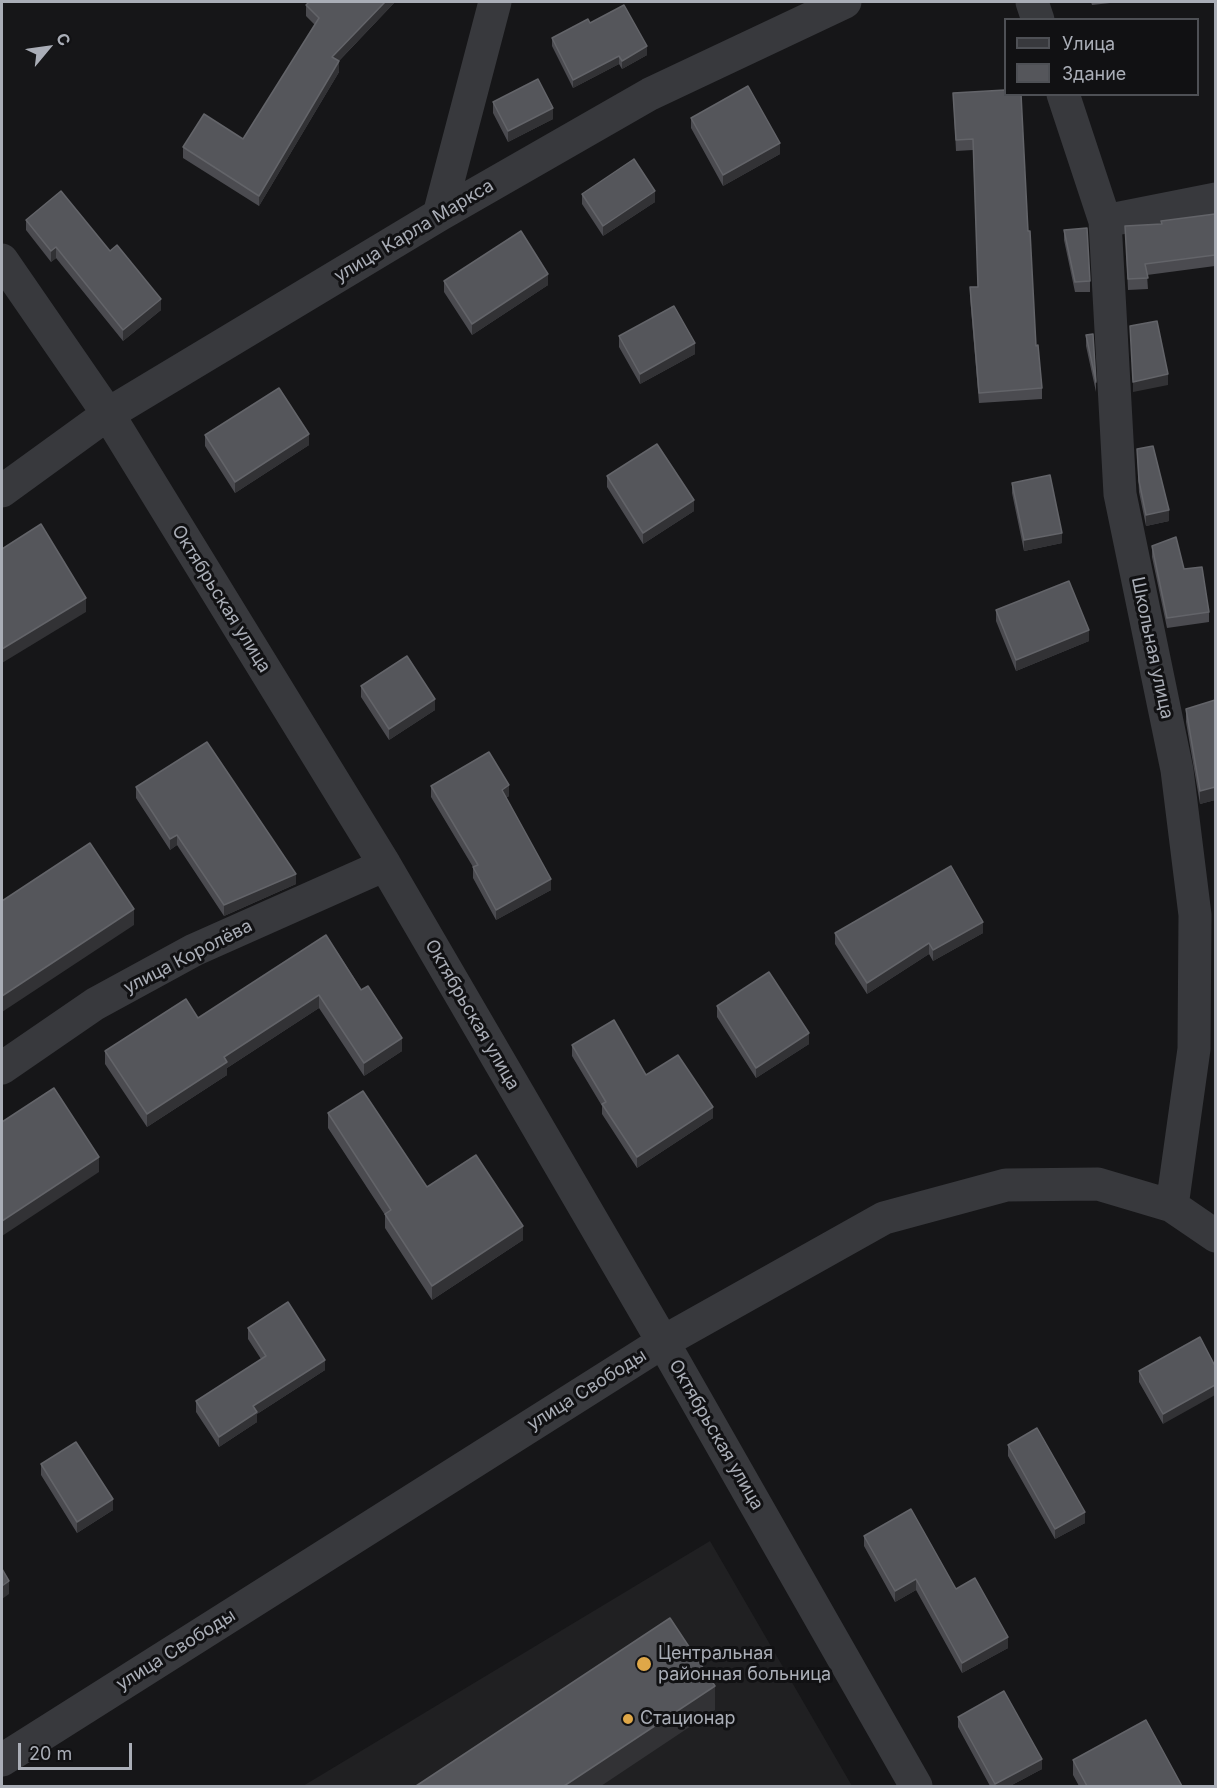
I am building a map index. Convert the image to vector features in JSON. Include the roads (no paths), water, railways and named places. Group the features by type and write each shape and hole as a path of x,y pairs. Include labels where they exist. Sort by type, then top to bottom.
{"street":[{"path":"439,215 495,2"},
{"name":"улица Карла Маркса","path":"2,491 108,414 439,215 650,94 845,2"},
{"path":"1032,2 1037,18"},
{"name":"Школьная улица","path":"1064,96 1105,221 1120,494 1177,770 1195,915 1194,1049 1172,1206"},
{"path":"1105,221 1215,200"},
{"name":"Октябрьская улица","path":"2,260 108,414 385,865 663,1342 916,1786"},
{"name":"улица Королёва","path":"2,1068 95,1004 194,950 385,865"},
{"name":"улица Свободы","path":"2,1760 663,1342 884,1218 1006,1185 1098,1184 1172,1206 1215,1236"}],"place":[{"name":"Центральная районная больница","path":"644,1664"},
{"name":"Стационар","path":"628,1719"}]}
